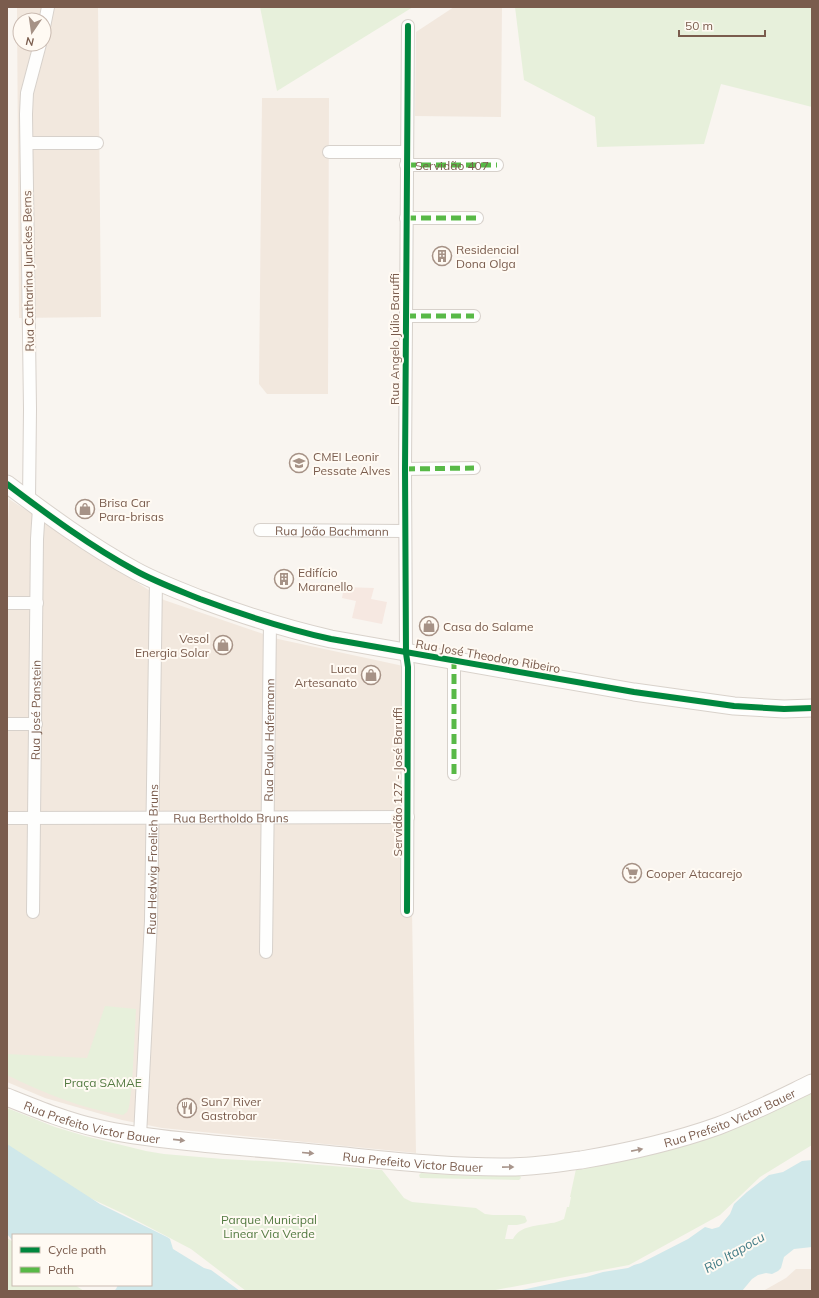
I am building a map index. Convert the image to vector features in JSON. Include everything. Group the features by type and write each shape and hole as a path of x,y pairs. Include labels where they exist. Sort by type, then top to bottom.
{"main road":[{"name":"Rua José Theodoro Ribeiro","path":"7,484 85,541 136,571 156,581 232,611 302,633 406,653 634,692 734,706 784,709 812,708"},
{"name":"Rua Prefeito Victor Bauer","path":"7,1097 62,1118 97,1128 140,1136 246,1148 478,1167 534,1166 607,1156 647,1148 719,1126 750,1113 812,1083"}],"street":[{"name":"Rua Angelo Júlio Baruffi","path":"406,653 404,469 408,26"},
{"name":"Rua Catharina Junckes Berns","path":"34,504 30,409 27,93 38,52"},
{"path":"27,143 97,142"},
{"path":"329,152 407,152"},
{"name":"Servidão 407","path":"406,165 497,165"},
{"path":"406,218 477,218"},
{"path":"406,316 474,316"},
{"path":"404,469 474,468"},
{"name":"Rua José Panstein","path":"33,912 37,603 37,539 34,504"},
{"name":"Rua João Bachmann","path":"260,530 405,531"},
{"name":"Rua Hedwig Froelich Bruns","path":"140,1136 151,921 156,581"},
{"path":"7,603 37,603"},
{"name":"Rua Paulo Hafermann","path":"266,952 270,623"},
{"name":"Servidão 127 - José Baruffi","path":"406,653 408,667 408,911"},
{"path":"454,661 454,774"},
{"path":"7,724 36,724"},
{"name":"Rua Bertholdo Bruns","path":"7,818 408,817"}],"shaded area":[{"path":"17,7 98,7 101,317 19,318 17,52 52,52 52,12 17,12"},
{"path":"454,7 502,7 501,117 415,116 416,32"},
{"path":"262,98 329,98 328,394 267,394 259,384"},
{"path":"9,499 164,600 278,639 408,667 416,1153 162,1128 122,1120 45,1098 7,1082 7,542"},
{"path":"344,587 374,588 371,599 387,602 382,624 352,618 356,601 342,598"},
{"path":"796,1269 812,1269 812,1291 763,1291 786,1278"}],"green space":[{"path":"260,7 413,7 277,91"},
{"path":"515,7 812,7 812,107 721,84 704,144 597,147 595,117 524,80"},
{"name":"Praça SAMAE","path":"105,1006 136,1009 132,1085 129,1107 127,1112 123,1115 93,1109 64,1100 7,1075 7,1054 87,1058"},
{"name":"Parque Municipal Linear Via Verde","path":"812,1091 812,1145 760,1177 720,1215 629,1265 490,1291 246,1291 191,1249 124,1214 77,1192 7,1145 7,1108 55,1127 85,1136 164,1154 382,1170 404,1198 412,1202 476,1208 485,1214 493,1215 525,1216 527,1221 525,1223 508,1225 505,1239 513,1239 516,1234 525,1229 554,1223 564,1219 567,1207 569,1207 576,1169 611,1163"},
{"path":"421,1173 471,1176 520,1175 521,1178 519,1180 420,1178 419,1175"},
{"path":"7,1238 12,1241 12,1286 76,1286 84,1291 7,1291"}],"water":[{"path":"7,1144 100,1204 167,1237 170,1239 173,1249 204,1268 211,1270 240,1291 114,1291 118,1286 152,1286 152,1234 12,1234 12,1240 7,1234"},
{"name":"Rio Itapocu","path":"812,1160 812,1247 794,1249 784,1257 781,1268 778,1271 772,1274 766,1273 758,1275 752,1279 742,1291 517,1291 628,1268 641,1263 688,1239 705,1227 712,1229 719,1227 730,1214 734,1204 769,1175 783,1172 802,1161"}],"marked path":[{"path":"406,165 497,165"},
{"path":"406,218 477,218"},
{"path":"406,316 474,316"},
{"path":"405,469 474,468"},
{"path":"454,661 454,774"}],"cycle path":[{"path":"407,911 408,667 406,653 405,469 408,26"},
{"path":"7,484 86,541 144,575 167,586 216,605 298,631 331,639 634,692 734,706 784,709 812,708"}],"place":[{"name":"Residencial Dona Olga","path":"442,256"},
{"name":"CMEI Leonir Pessate Alves","path":"299,463"},
{"name":"Brisa Car Para-brisas","path":"85,509"},
{"name":"Edifício Maranello","path":"284,579"},
{"name":"Casa do Salame","path":"429,626"},
{"name":"Vesol Energia Solar","path":"223,645"},
{"name":"Luca Artesanato","path":"371,675"},
{"name":"Cooper Atacarejo","path":"632,873"},
{"name":"Sun7 River Gastrobar","path":"187,1108"}]}
